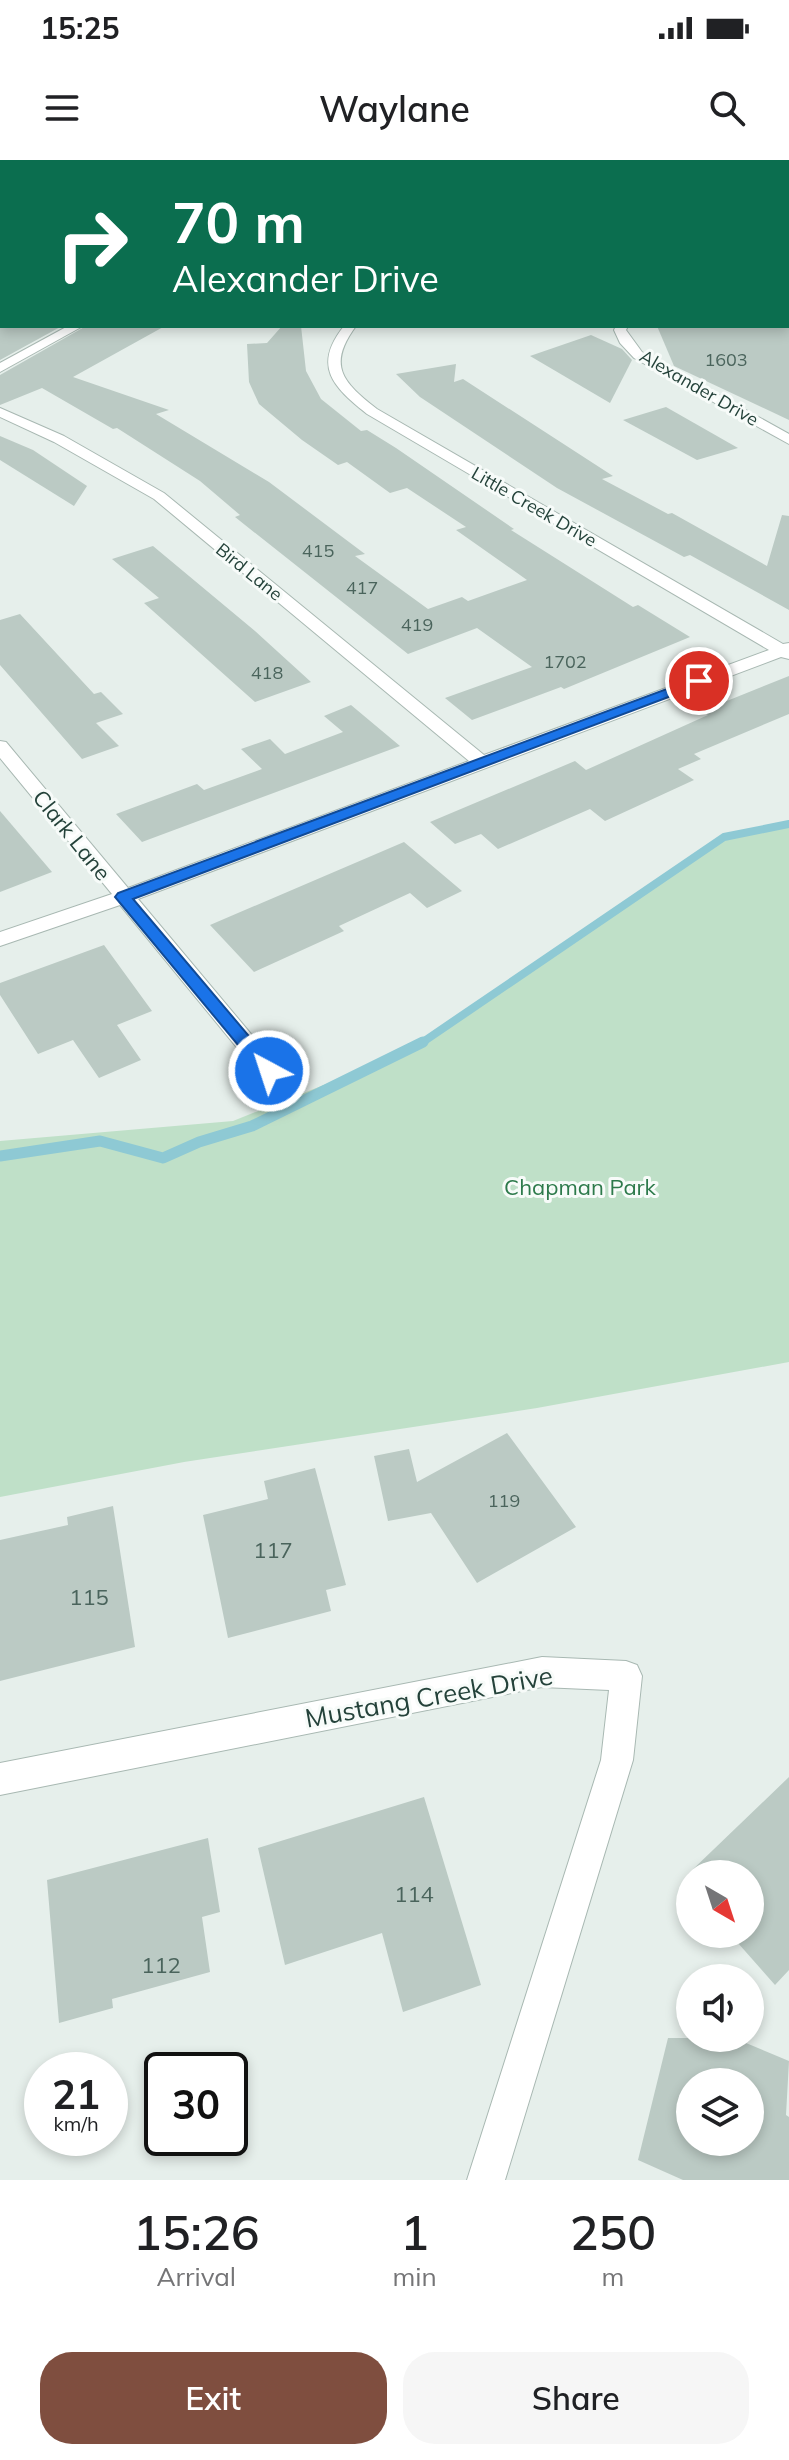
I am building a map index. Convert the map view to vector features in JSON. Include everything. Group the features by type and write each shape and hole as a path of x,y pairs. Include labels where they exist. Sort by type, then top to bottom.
{"street":[{"path":"0,368 73,328"},
{"name":"Little Creek Drive","path":"348,328 334,347 331,358 336,376 361,403 385,421 786,651"},
{"name":"Alexander Drive","path":"622,328 624,340 638,355 789,440"},
{"name":"Bird Lane","path":"0,412 59,439 159,496 480,761"},
{"path":"0,939 123,897 480,761 786,651"},
{"name":"Clark Lane","path":"0,746 269,1071"},
{"name":"Mustang Creek Drive","path":"0,1779 542,1672 626,1676 617,1760 486,2180"}],"green space":[{"name":"Chapman Park","path":"789,824 789,1362 537,1408 184,1462 0,1497 0,1141 233,1121 409,1051 724,837"}],"building":[{"path":"0,328 58,328 0,360"},
{"path":"82,328 161,328 73,377 169,410 156,414 269,482 365,554 355,556 428,609 462,597 468,601 527,580 456,530 466,527 407,488 390,493 347,462 338,465 259,404 249,382 247,344 267,343 280,328 301,328 306,371 321,399 361,431 367,430 396,448 514,529 511,530 633,607 638,605 690,637 564,689 561,687 472,720 445,698 532,667 477,628 408,654 235,517 240,515 200,481 117,428 113,429 42,388 0,405 0,375"},
{"path":"658,328 789,328 789,420 674,366"},
{"path":"591,335 622,349 632,360 610,403 530,356"},
{"path":"456,364 454,382 463,379 613,476 602,479 668,514 672,513 767,566 782,515 789,516 789,610 690,555 684,557 557,488 420,397 396,374"},
{"path":"666,407 738,448 697,460 623,420"},
{"path":"0,436 33,450 87,486 74,506 0,460"},
{"path":"153,546 311,682 255,702 144,603 159,598 112,559"},
{"path":"20,614 94,694 101,692 123,714 96,723 119,746 82,759 0,665 0,620"},
{"path":"789,676 789,714 694,754 701,759 678,769 694,780 605,821 590,809 498,849 481,834 455,844 430,822 575,761 586,770 708,715 702,711"},
{"path":"351,705 400,746 142,842 116,814 197,784 204,790 262,769 241,749 270,739 285,754 343,732 324,716"},
{"path":"0,811 52,872 0,892"},
{"path":"404,842 462,891 427,908 410,893 339,926 344,931 254,972 210,925"},
{"path":"104,945 152,1011 117,1025 141,1060 99,1078 73,1040 38,1054 0,995 0,983"},
{"path":"507,1433 576,1527 477,1583 431,1513 388,1521 374,1456 409,1449 417,1482"},
{"path":"315,1468 346,1585 326,1590 331,1611 228,1638 203,1515 268,1499 264,1481"},
{"path":"113,1506 135,1647 0,1681 0,1540 68,1525 67,1517"},
{"path":"789,1777 789,1970 775,1985 764,1973 764,1964 756,1964 742,1948 764,1948 764,1860 703,1860"},
{"path":"424,1797 481,1985 403,2012 382,1933 285,1965 258,1848"},
{"path":"208,1838 220,1912 202,1917 210,1972 112,1999 113,2008 59,2023 47,1880"},
{"path":"668,2038 676,2038 676,2052 764,2051 789,2061 786,2115 789,2117 789,2180 683,2180 638,2160"}],"waterway":[{"path":"423,1042 724,837 789,824"},
{"path":"0,1156 100,1141 163,1158 199,1142 252,1126 423,1042"}],"route":[{"path":"269,1071 123,897 699,681"}]}
